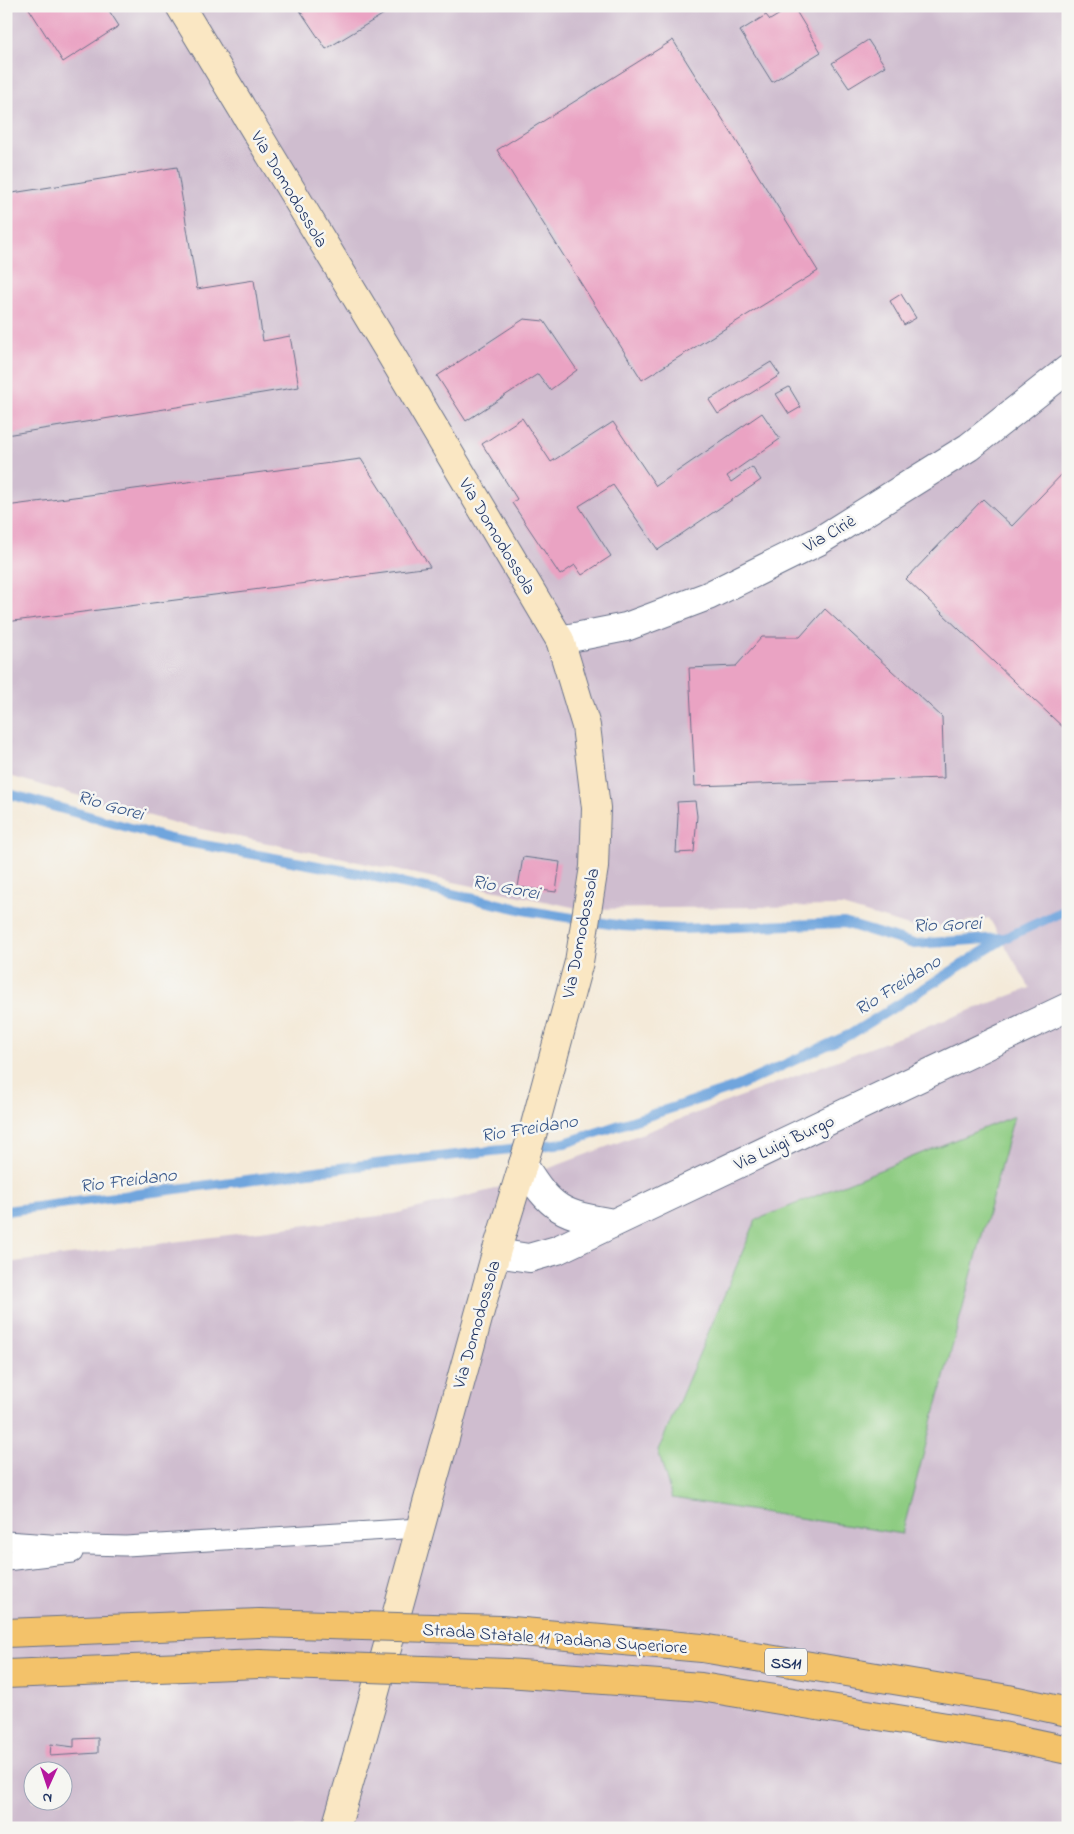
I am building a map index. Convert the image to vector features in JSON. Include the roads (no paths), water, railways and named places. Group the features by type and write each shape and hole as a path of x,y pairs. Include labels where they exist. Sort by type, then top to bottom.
{"highway":[{"name":"Strada Statale 11 Padana Superiore","path":"6,1633 258,1623 501,1630 702,1648 1008,1699 1068,1712"},
{"name":"SS11","path":"6,1674 259,1664 507,1673 701,1687 1002,1736 1068,1750"}],"street":[{"name":"Via Domodossola","path":"180,6 387,348 560,640 586,726 596,808 594,867 582,946 535,1125 496,1253 336,1828"},
{"name":"Via Ciriè","path":"560,640 626,627 708,596 819,541 969,447 1068,369"},
{"name":"Via Luigi Burgo","path":"496,1253 529,1258 543,1255 1068,1007"},
{"path":"524,1161 542,1193 556,1207 581,1218 614,1223"}],"lane":[{"path":"6,1560 40,1558 126,1546 420,1528"},
{"path":"6,1541 126,1546"}],"waterway":[{"name":"Rio Gorei","path":"6,793 170,839 357,873 529,911 622,926 681,929 844,923 914,944 1002,938"},
{"name":"Rio Freidano","path":"6,1211 348,1167 565,1143 736,1087 851,1034 1005,938 1068,909"}]}
